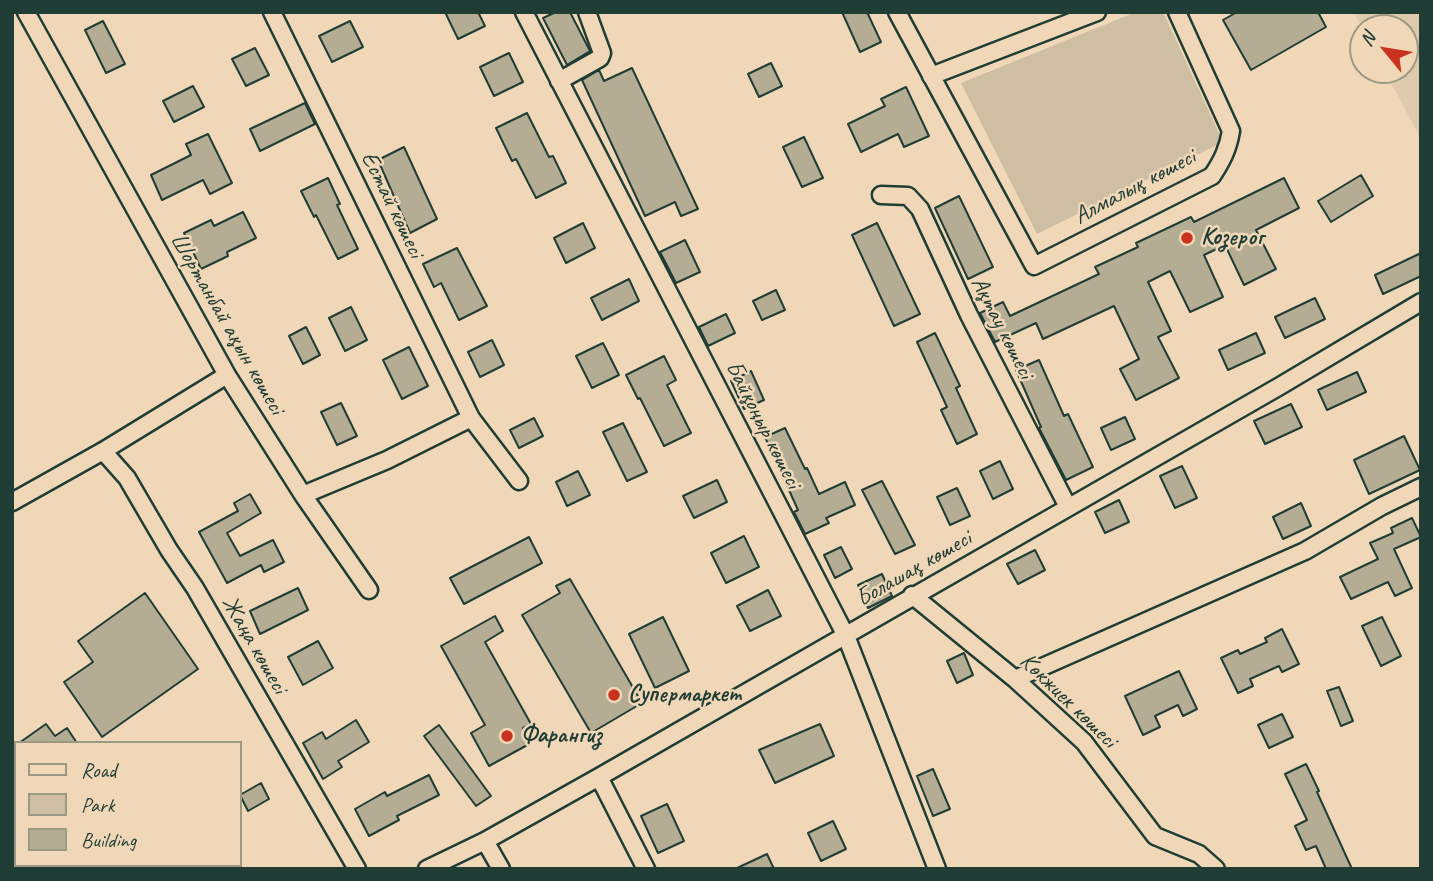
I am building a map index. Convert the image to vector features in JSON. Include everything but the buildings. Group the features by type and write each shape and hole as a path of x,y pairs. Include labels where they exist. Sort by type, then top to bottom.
{"street":[{"name":"Шортанбай ақын көшесі","path":"26,12 227,375 303,495 369,590"},
{"name":"Естай көшесі","path":"272,12 471,418 519,481"},
{"name":"Байқоңыр көшесі","path":"524,12 846,636 937,869"},
{"path":"559,81 600,58 602,54 587,12"},
{"path":"897,12 931,76 1097,12"},
{"name":"Алмалық көшесі","path":"931,76 1034,266 1212,176 1221,163 1228,149 1231,131 1177,12"},
{"name":"Ақтау көшесі","path":"880,195 908,196 920,209 969,315 1068,507"},
{"name":"Болашақ көшесі","path":"427,869 485,841 599,777 1280,386 1421,302"},
{"path":"12,502 103,451 227,375"},
{"path":"303,495 387,460 471,418"},
{"name":"Жаңа көшесі","path":"103,451 127,478 169,550 195,588 357,869"},
{"path":"1015,679 1305,551 1382,506 1421,487"},
{"name":"Көкжиек көшесі","path":"912,595 1015,679 1084,742 1155,836 1199,854 1216,869"},
{"path":"599,777 646,869"},
{"path":"485,841 501,869"}],"shaded area":[{"path":"1354,12 1421,12 1421,139 1392,84 1419,84 1419,14"}],"green space":[{"path":"1136,12 1163,12 1223,142 1037,234 961,83"}],"place":[{"name":"Козерог","path":"1187,238"},
{"name":"Супермаркет","path":"614,695"},
{"name":"Фарангиз","path":"507,736"}]}
